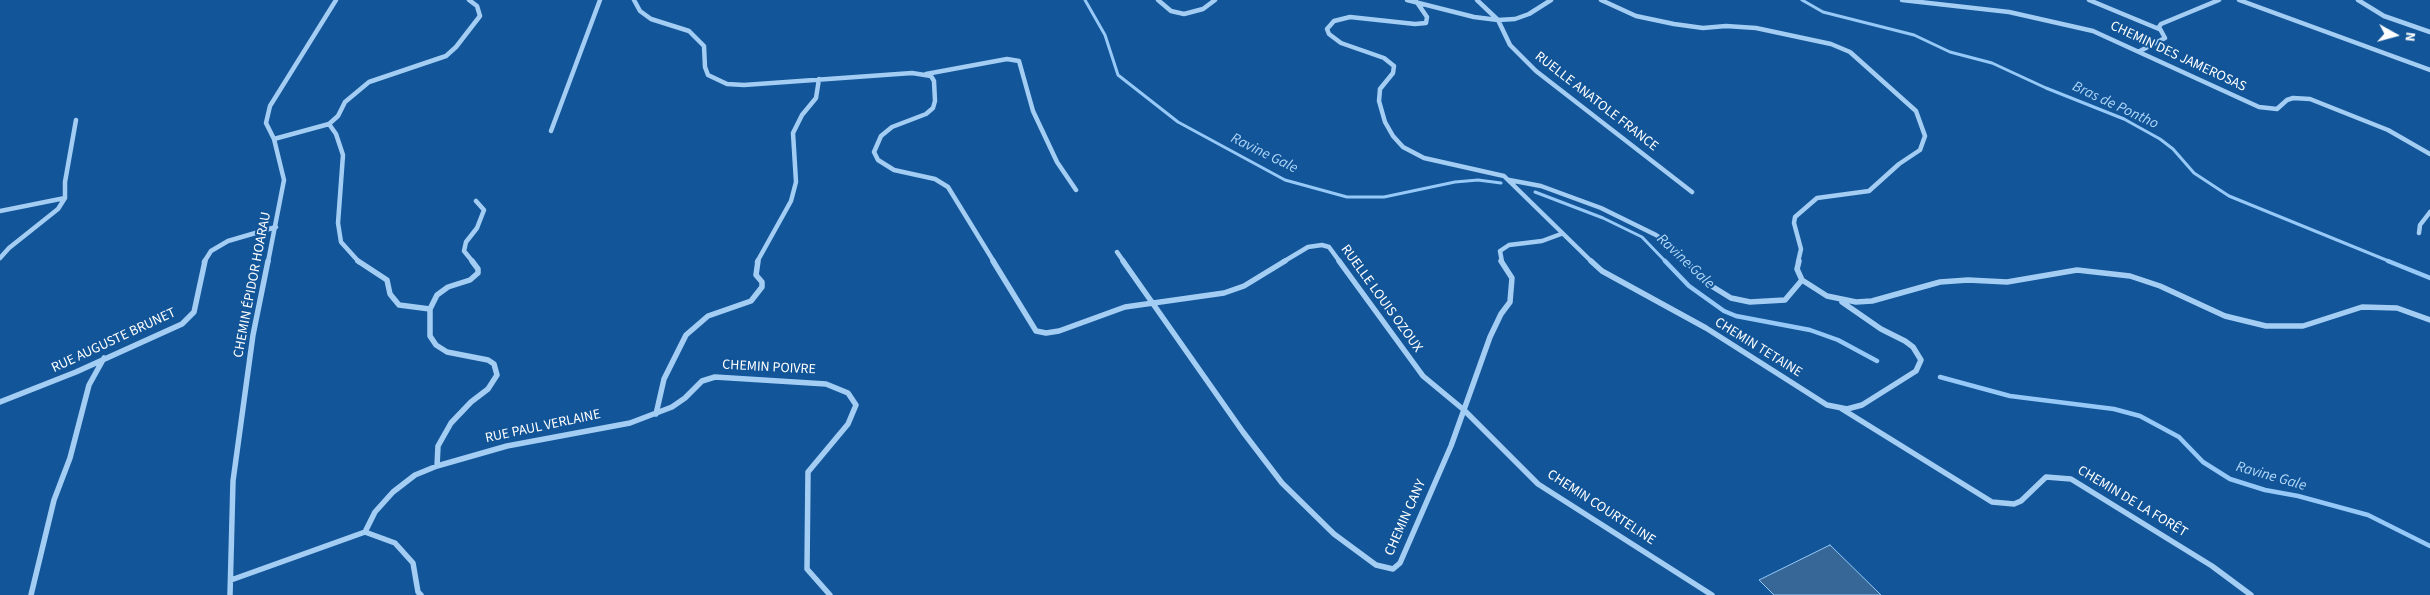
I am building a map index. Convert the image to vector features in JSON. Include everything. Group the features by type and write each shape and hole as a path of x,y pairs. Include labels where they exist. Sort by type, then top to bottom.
{"street":[{"name":"CHEMIN ÉPIDOR HOARAU","path":"230,595 233,481 253,335 284,180 274,139 266,123 270,106 336,0"},
{"path":"274,139 313,130 329,124 338,116 345,102 369,82 430,63 452,52 480,16 477,6 469,0"},
{"path":"551,131 600,0"},
{"path":"634,0 640,11 651,19 688,32 697,39 704,46 704,67 715,80 744,84 912,73 926,74 1007,59 1019,61 1034,111 1057,162 1076,190"},
{"path":"1158,0 1171,12 1184,14 1203,9 1215,0"},
{"path":"1407,0 1474,17 1498,20 1515,19 1529,14 1552,0"},
{"path":"1477,0 1498,20"},
{"path":"1601,0 1636,16 1674,24 1703,28 1726,26 1756,28 1831,44 1850,52 1916,111 1925,136 1920,150 1899,164 1869,191 1817,198 1795,217 1794,223 1801,249 1797,269 1802,280 1815,289 1840,300 1881,329 1905,341 1913,347 1920,360 1916,371 1862,405 1842,409"},
{"name":"CHEMIN DES JAMEROSAS","path":"1902,0 2029,16 2093,31 2266,109 2276,109 2286,100 2300,97 2321,103 2388,130 2430,154"},
{"path":"2089,0 2160,29 2165,38 2140,51"},
{"path":"2160,29 2161,24 2219,0"},
{"path":"2239,0 2430,70"},
{"path":"2358,0 2384,16 2430,32"},
{"name":"CHEMIN TETAINE","path":"1416,2 1427,17 1426,23 1415,24 1350,18 1334,20 1327,29 1329,34 1341,43 1384,58 1394,66 1393,73 1380,89 1379,101 1385,122 1393,136 1403,147 1424,158 1497,173 1509,180 1561,234 1602,271 1706,328 1828,405 1842,409"},
{"name":"RUELLE ANATOLE FRANCE","path":"1498,20 1510,45 1536,71 1692,192"},
{"path":"926,74 934,81 935,101 933,108 926,114 892,127 881,136 874,152 878,160 894,170 935,179 948,187 1033,329 1051,333 1125,308 1155,305"},
{"path":"656,414 664,379 686,335 708,316 751,301 762,287 762,282 756,275 756,264 791,201 796,182 793,133 802,115 816,98 819,79"},
{"path":"0,258 9,248 58,209 65,198 65,182 76,120"},
{"path":"329,124 336,134 343,155 338,223 341,242 361,264 387,280 390,294 399,305 430,309"},
{"name":"CHEMIN TETAINE","path":"1509,180 1536,184 1592,204 1656,235 1671,245 1705,282 1731,298 1750,302 1785,300 1802,280"},
{"path":"0,211 65,198"},
{"path":"437,466 438,446 451,423 494,382 497,369 488,360 447,352 436,345 430,336 430,309 442,290 470,280 478,273 478,268 464,251 466,242 477,228 484,210 476,201"},
{"path":"2419,233 2420,225 2430,212"},
{"name":"RUE AUGUSTE BRUNET","path":"0,402 76,372 104,357 182,324 194,312 204,263 211,251 228,241 276,227"},
{"name":"CHEMIN CANY","path":"1117,252 1243,432 1282,483 1334,534 1383,568 1392,569 1400,563 1451,446 1490,338 1501,314 1510,302 1512,278 1501,261 1500,251 1509,245 1542,241 1561,234"},
{"name":"RUELLE LOUIS OZOUX","path":"1155,305 1224,293 1244,286 1308,247 1322,245 1329,248 1423,376 1464,410"},
{"path":"1840,300 1872,302 1940,282 1968,280 2007,282 2077,270 2101,271 2130,276 2160,286 2225,316 2266,326 2303,326 2362,307 2397,308 2430,320"},
{"path":"31,595 54,500 70,458 89,385 104,357"},
{"name":"CHEMIN POIVRE","path":"656,414 686,398 702,381 715,378 826,384 848,393 856,406 848,424 808,472 807,569 830,595"},
{"name":"CHEMIN DE LA FORÊT","path":"1842,409 1992,502 2014,504 2021,501 2046,477 2072,479 2212,566 2251,595"},
{"name":"CHEMIN COURTELINE","path":"1464,410 1538,484 1712,595"},
{"name":"RUE PAUL VERLAINE","path":"364,532 375,512 393,492 415,476 437,466 507,446 590,428 630,423 656,414"},
{"path":"231,580 364,532 394,543 413,563 418,592 421,595"}],"water":[{"path":"1830,545 1881,595 1774,595 1759,580"}],"waterway":[{"name":"Ravine Gale","path":"1085,0 1105,35 1118,75 1178,122 1285,180 1347,197 1384,197 1455,182 1478,180 1501,183"},
{"name":"Bras de Pontho","path":"1802,0 1823,12 1914,35 1950,52 1992,63 2046,88 2124,119 2160,139 2173,149 2194,173 2229,196 2391,262"},
{"name":"Ravine Gale","path":"1535,192 1603,218 1642,237 1666,262"},
{"name":"Ravine Gale","path":"1665,261 1689,286 1724,311 1736,316 1810,330 1838,340 1877,361"},
{"name":"Bras de Pontho","path":"2388,261 2430,278"},
{"name":"Ravine Gale","path":"1940,377 2010,396 2114,409 2140,416 2179,437 2203,462 2230,479 2265,490 2298,496 2368,515 2430,546"}]}
